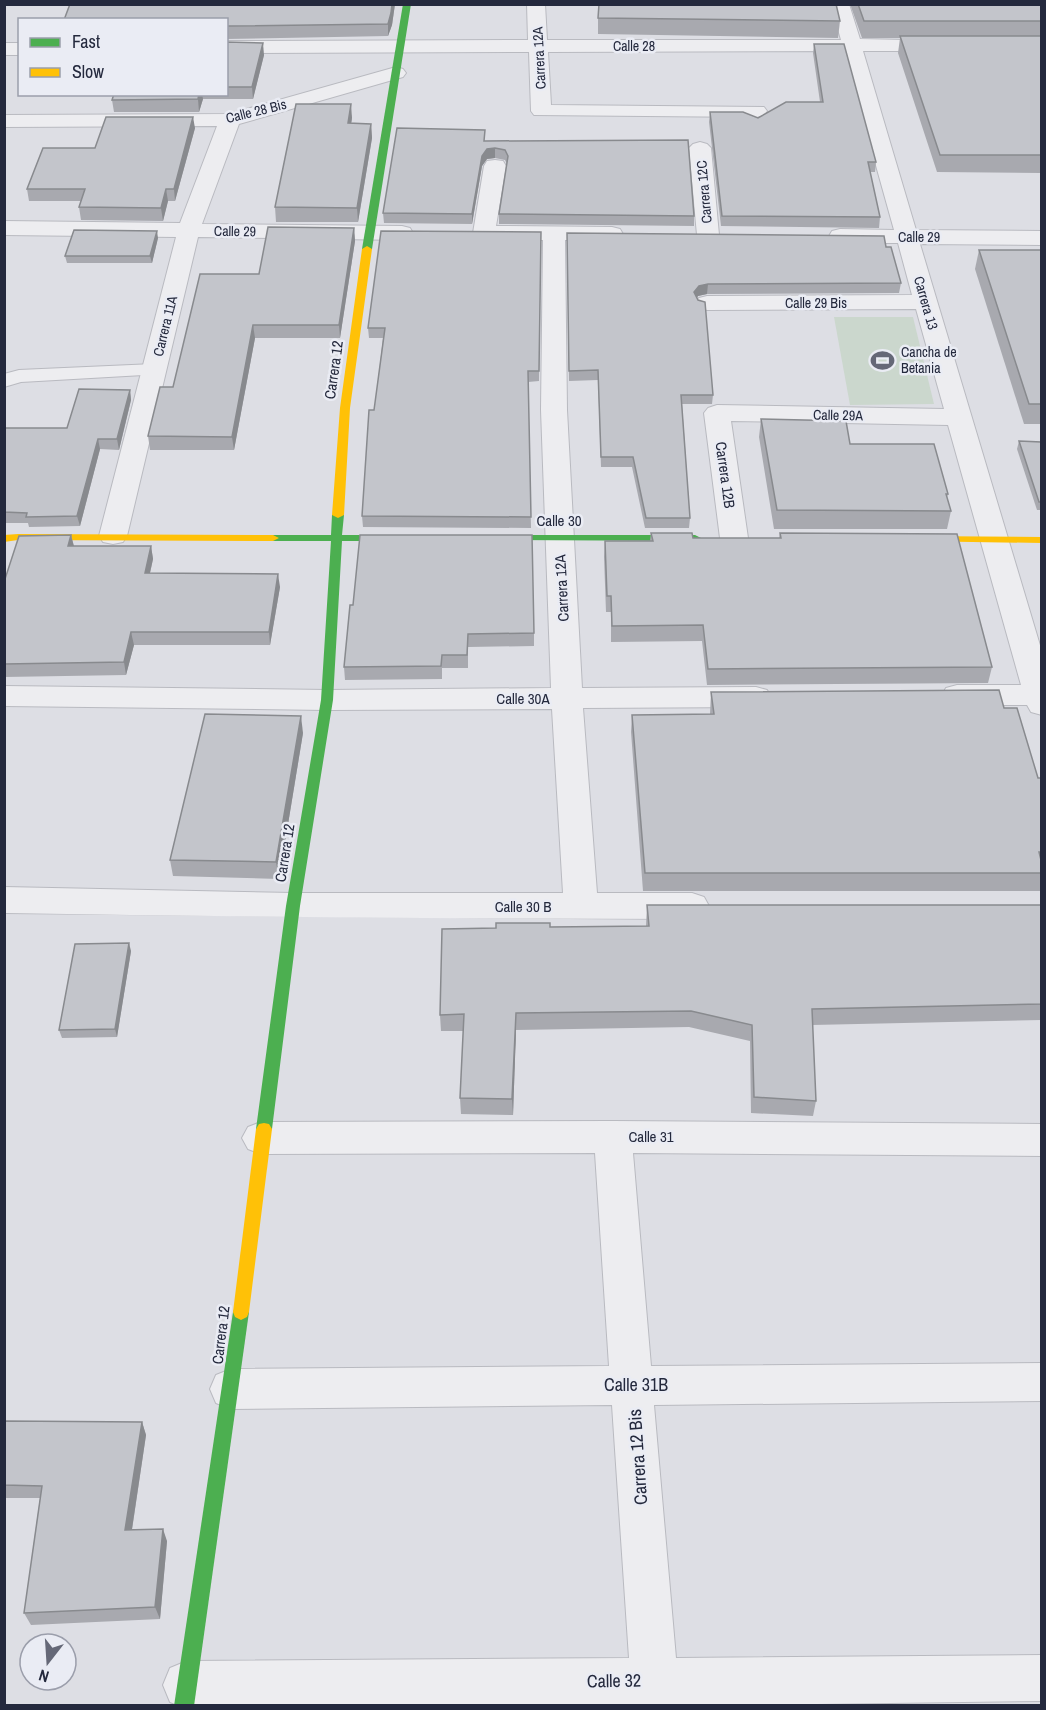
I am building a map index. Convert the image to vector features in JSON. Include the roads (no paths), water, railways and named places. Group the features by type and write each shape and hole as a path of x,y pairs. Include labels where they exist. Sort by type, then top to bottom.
{"street":[{"name":"Carrera 12","path":"185,1696 231,1389 261,1138 293,906 327,700 339,538 345,408 369,233 407,4"},
{"name":"Carrera 12A","path":"536,4 541,111 757,111"},
{"name":"Carrera 13","path":"840,4 1040,698"},
{"name":"Calle 28","path":"228,47 958,45"},
{"name":"Calle 28 Bis","path":"4,121 230,120 396,73"},
{"name":"Carrera 11A","path":"113,536 189,230 230,120"},
{"name":"Carrera 12C","path":"700,148 708,235"},
{"path":"484,233 495,166"},
{"name":"Calle 29","path":"4,228 426,233"},
{"path":"461,233 637,234"},
{"name":"Carrera 12A","path":"554,234 554,410 567,698 581,907"},
{"path":"684,235 731,235"},
{"name":"Calle 29","path":"813,236 1041,238"},
{"name":"Calle 29 Bis","path":"707,303 925,302"},
{"name":"Calle 29A","path":"717,412 958,417"},
{"name":"Carrera 12B","path":"717,412 728,538"},
{"path":"4,539 113,536 374,538"},
{"name":"Calle 30","path":"478,538 728,538"},
{"path":"899,539 1041,540"},
{"name":"Calle 30A","path":"4,696 327,700 779,697"},
{"path":"933,696 1040,698"},
{"name":"Calle 30 B","path":"4,900 293,906 723,906"},
{"name":"Calle 31","path":"261,1138 614,1137 1041,1140"},
{"name":"Carrera 12 Bis","path":"614,1137 656,1693"},
{"name":"Calle 31B","path":"231,1389 1041,1382"},
{"name":"Calle 32","path":"185,1696 656,1693 1041,1678"}],"lane":[{"path":"4,381 19,376 154,370"}],"place":[{"name":"Cancha de Betania","path":"883,360"}]}
